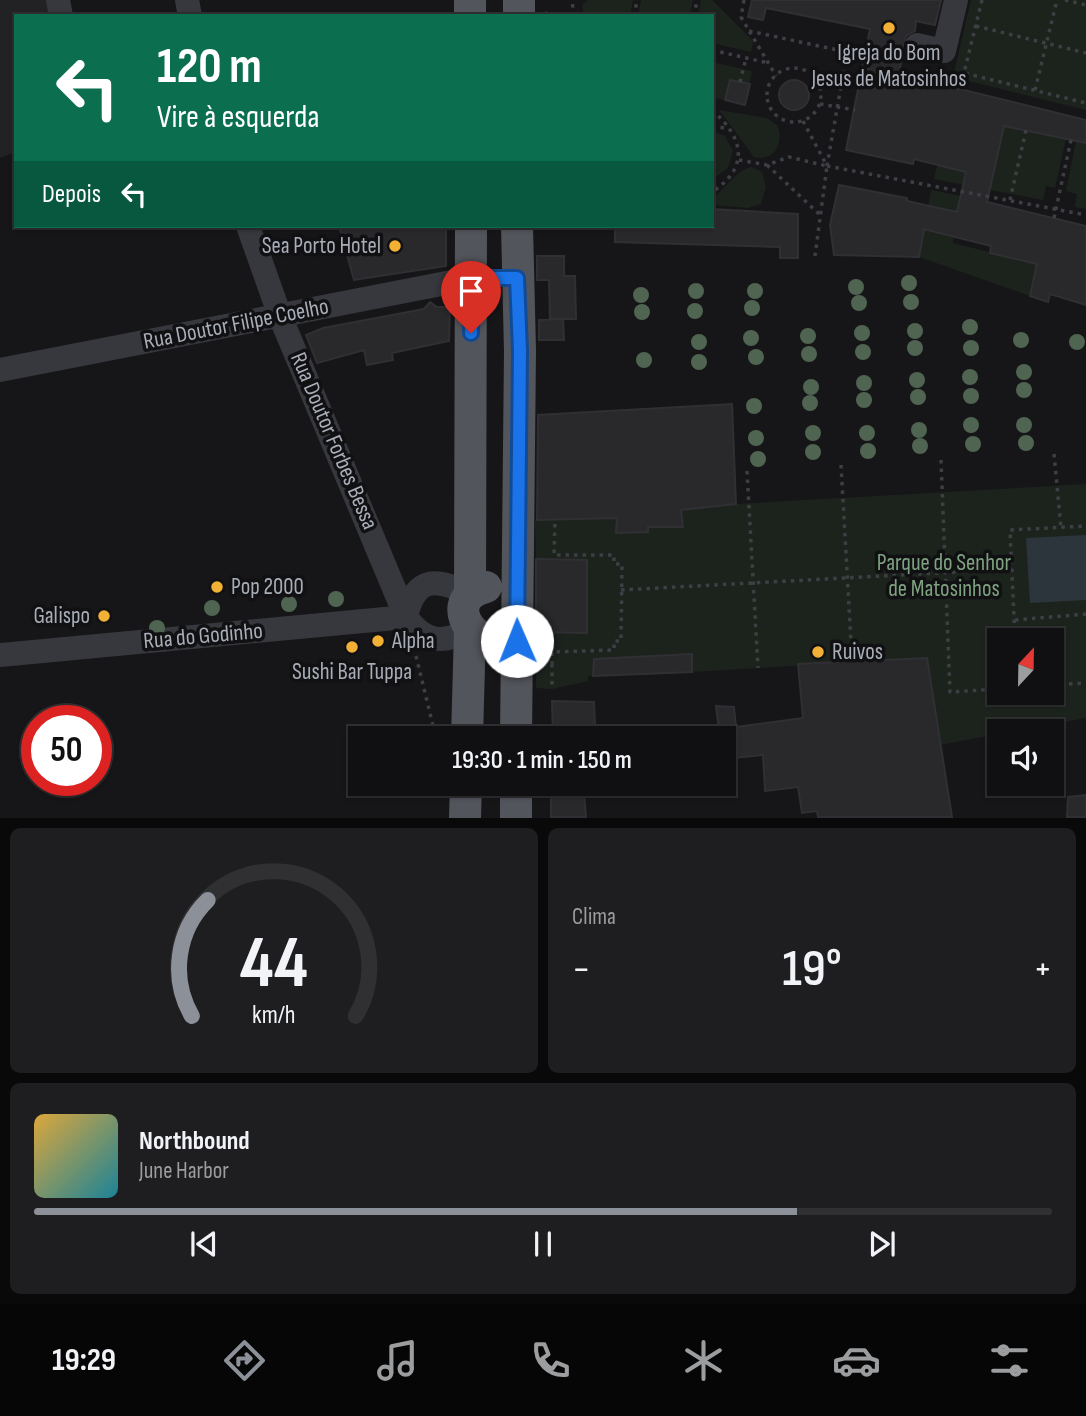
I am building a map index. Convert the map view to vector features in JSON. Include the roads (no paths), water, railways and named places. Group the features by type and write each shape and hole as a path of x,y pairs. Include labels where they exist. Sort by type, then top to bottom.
{"main road":[{"path":"467,726 470,630 464,616 470,596 471,228"},
{"path":"516,726 520,351 517,228"},
{"path":"472,278 517,278"},
{"path":"470,596 491,586 506,591 516,610 514,625 502,637 485,639 470,630"},
{"path":"465,817 466,796"},
{"path":"516,796 516,817"}],"street":[{"path":"917,45 944,51 956,0"},
{"name":"Rua Doutor Forbes Bessa","path":"249,228 280,316 406,617"},
{"name":"Rua Doutor Filipe Coelho","path":"0,370 472,278"},
{"path":"470,596 448,585 432,584 421,587 411,595 406,617 424,636 436,641 452,639 470,630"},
{"name":"Rua do Godinho","path":"0,655 406,617"}],"place":[{"name":"Igreja do Bom Jesus de Matosinhos","path":"889,28"},
{"name":"Sea Porto Hotel","path":"395,246"},
{"name":"Pop 2000","path":"217,587"},
{"name":"Galispo","path":"104,616"},
{"name":"Alpha","path":"378,641"},
{"name":"Sushi Bar Tuppa","path":"352,647"},
{"name":"Ruivos","path":"818,652"}],"park label":[{"name":"Parque do Senhor de Matosinhos","path":"944,576"}]}
